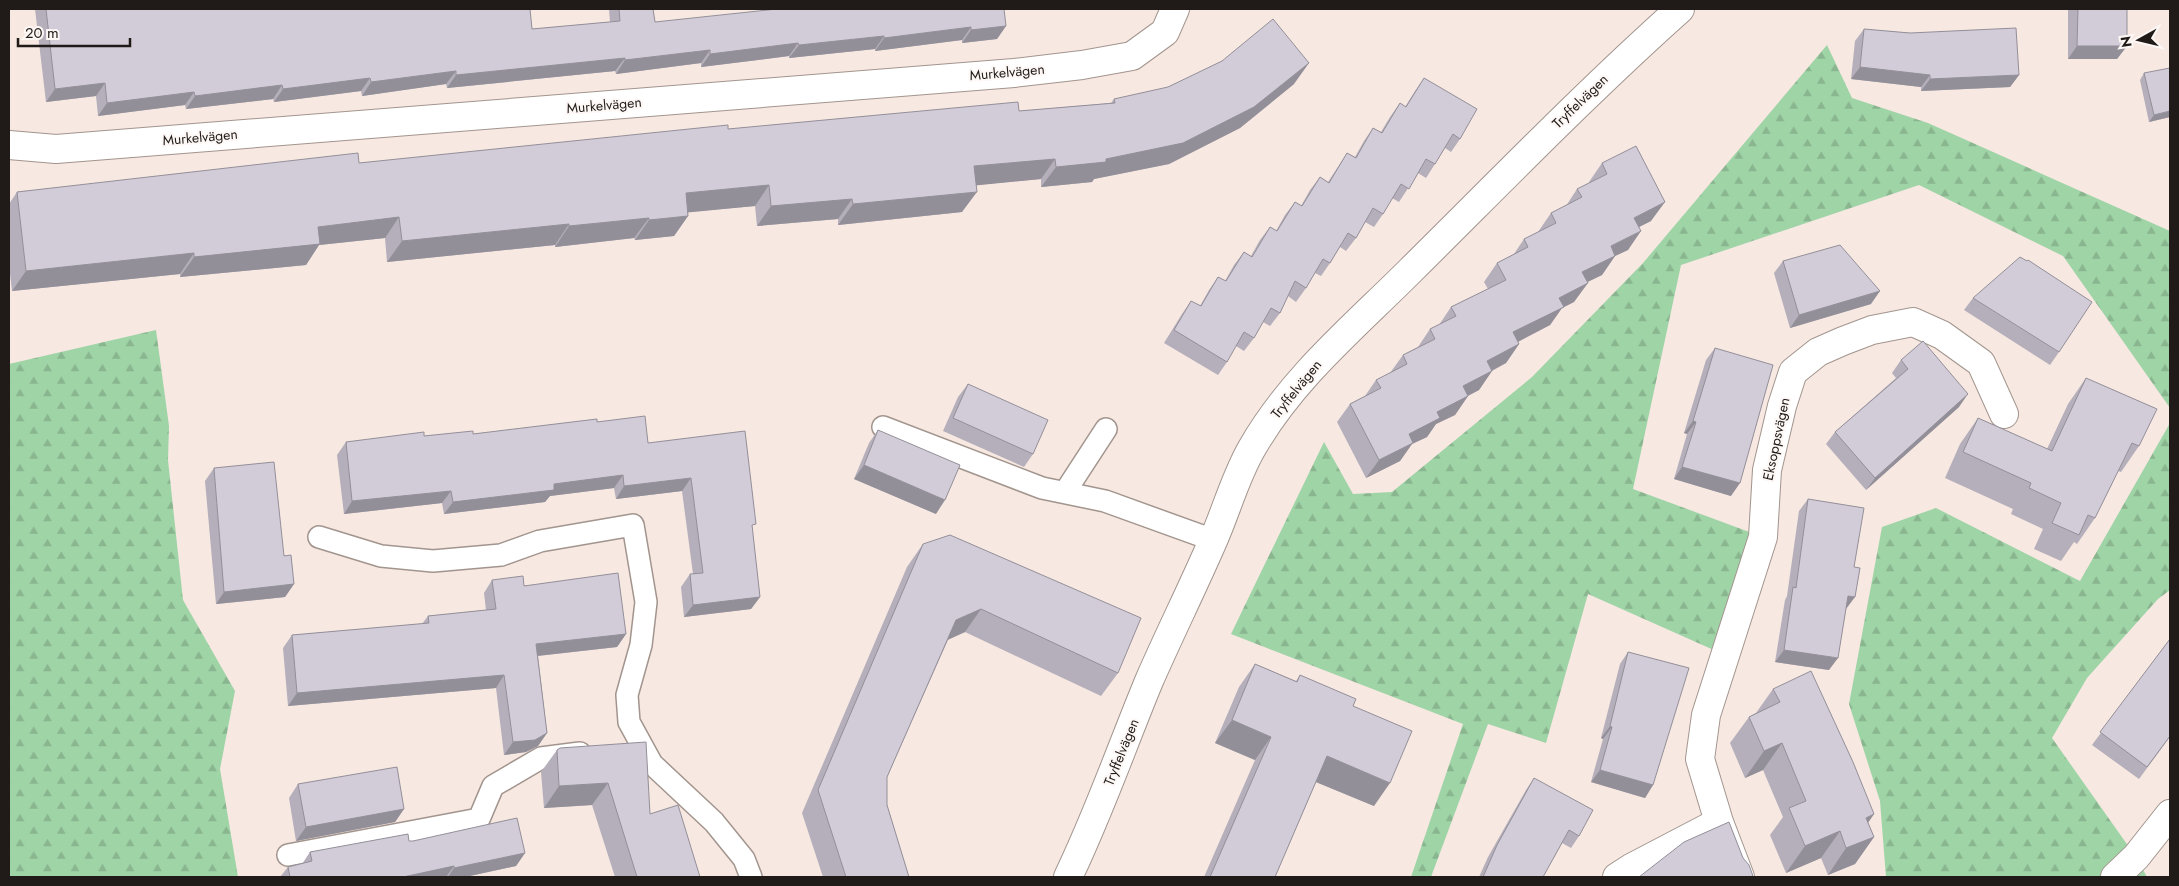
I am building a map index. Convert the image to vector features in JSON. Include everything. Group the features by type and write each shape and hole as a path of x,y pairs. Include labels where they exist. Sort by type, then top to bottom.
{"street":[{"name":"Murkelvägen","path":"9,145 56,149 1063,67 1132,56 1165,32 1175,9"},
{"name":"Tryffelvägen","path":"1068,877 1084,845 1150,680 1214,540 1251,450 1283,403 1324,354 1384,297 1617,65 1680,9"},
{"name":"Eksoppsvägen","path":"1740,877 1719,822 1700,759 1706,715 1763,537 1767,470 1782,406 1793,372 1818,352 1844,341 1872,330 1913,322 1942,335 1981,363 2004,414"},
{"path":"2115,877 2136,857 2170,814"},
{"path":"1617,877 1719,822"}],"lane":[{"path":"883,427 1042,488 1105,501 1214,540"},
{"path":"1064,492 1106,429"},
{"path":"319,537 380,556 433,561 501,555 540,541 634,526 646,602 641,645 627,695 629,722 622,748"},
{"path":"288,855 479,819 493,786 541,758 622,748 652,764 714,822 744,859 750,877"}],"green space":[{"path":"1827,45 1852,98 1928,123 2170,231 2170,408 2063,256 1919,185 1681,265 1633,489 1763,537 1725,655 1588,594 1546,743 1488,724 1431,877 1411,877 1463,724 1231,634 1324,442 1353,494 1392,492 1532,377 1643,263"},
{"path":"156,330 169,426 168,460 183,600 235,691 220,769 238,877 9,877 9,364"},
{"path":"2170,423 2170,590 2158,599 2087,678 2052,738 2136,857 2147,877 1886,877 1880,801 1849,704 1882,527 1936,508 2080,581"}],"building":[{"path":"46,9 530,9 532,29 620,21 619,9 653,9 655,22 777,9 1004,9 1006,26 971,30 971,27 884,38 884,36 799,45 798,43 710,54 710,50 625,60 625,58 456,75 456,71 371,82 370,78 283,89 282,85 195,96 194,92 107,103 105,83 55,89"},
{"path":"2078,9 2127,9 2127,46 2077,46"},
{"path":"1273,19 1309,63 1254,107 1183,143 1106,159 1106,162 1056,167 1055,159 974,166 977,192 853,204 852,199 771,206 769,185 686,193 688,216 569,226 569,224 402,241 399,217 318,227 320,244 194,257 194,253 26,271 17,192 358,153 359,163 728,125 728,129 1018,102 1019,111 1115,103 1114,99 1168,87 1222,61"},
{"path":"2016,28 2019,75 1930,79 1930,75 1860,67 1864,29 1910,33"},
{"path":"2170,68 2170,111 2154,115 2144,73"},
{"path":"1424,78 1477,109 1460,139 1453,134 1435,164 1426,159 1409,189 1401,184 1383,214 1373,208 1356,238 1348,233 1330,263 1323,259 1306,288 1295,281 1280,313 1271,308 1254,338 1244,332 1227,362 1174,330 1191,301 1201,306 1218,277 1226,281 1244,252 1252,257 1270,227 1277,231 1295,202 1302,206 1320,177 1329,183 1347,153 1356,158 1373,128 1382,133 1400,103 1406,107"},
{"path":"1636,146 1665,202 1634,218 1641,231 1611,246 1615,256 1582,272 1588,283 1559,298 1564,307 1513,332 1519,344 1487,361 1492,371 1463,386 1468,396 1437,412 1440,418 1409,434 1413,443 1379,460 1350,404 1381,388 1376,380 1407,364 1403,355 1435,339 1430,329 1456,316 1451,307 1506,280 1497,263 1528,247 1524,239 1556,223 1551,213 1582,197 1577,189 1607,174 1602,163"},
{"path":"1840,245 1880,291 1799,315 1783,261"},
{"path":"2020,257 2028,260 2092,302 2059,352 1973,298"},
{"path":"1923,341 1968,394 1875,478 1835,432 1908,369 1901,360"},
{"path":"1715,348 1773,365 1740,483 1682,467 1696,422 1693,421"},
{"path":"2086,378 2157,409 2139,446 2132,443 2095,518 2088,515 2079,535 2052,523 2061,503 2029,488 2031,483 1963,452 1978,418 2052,451"},
{"path":"968,384 1048,420 1033,454 953,418"},
{"path":"645,416 648,443 745,431 756,524 752,525 760,597 693,605 690,574 703,573 691,478 624,486 623,475 554,484 554,490 453,502 451,491 352,501 346,442 424,432 424,436 473,431 473,434 597,419 597,422"},
{"path":"878,430 960,465 945,500 864,465"},
{"path":"274,462 284,556 291,555 294,584 224,592 214,468"},
{"path":"1808,499 1864,508 1854,567 1860,568 1855,597 1848,596 1838,658 1784,650 1793,587 1796,588"},
{"path":"950,535 1141,618 1118,673 981,609 956,620 887,777 887,805 909,877 846,877 818,790 923,544"},
{"path":"618,573 626,634 536,644 547,733 535,740 513,742 504,675 297,693 292,635 429,623 428,616 496,609 492,580 523,576 524,586"},
{"path":"2170,639 2170,736 2147,767 2100,732"},
{"path":"1628,652 1689,668 1653,785 1600,770 1612,727 1610,726"},
{"path":"1255,664 1297,682 1300,675 1356,699 1353,706 1412,731 1390,783 1327,756 1275,877 1210,877 1271,737 1232,720"},
{"path":"1811,671 1853,762 1874,814 1866,818 1874,837 1846,848 1840,831 1805,846 1789,808 1806,801 1782,743 1764,751 1749,717 1780,702 1773,689"},
{"path":"646,742 650,814 678,805 700,877 637,877 608,783 559,786 557,750 560,748"},
{"path":"397,767 404,809 306,827 298,784"},
{"path":"1534,778 1593,810 1579,836 1569,830 1543,877 1483,877 1497,845"},
{"path":"517,818 525,853 403,877 290,877 288,867 312,861 310,852 408,834 409,841 413,841"},
{"path":"1729,822 1743,858 1749,865 1753,876 1639,877 1684,842"}]}
